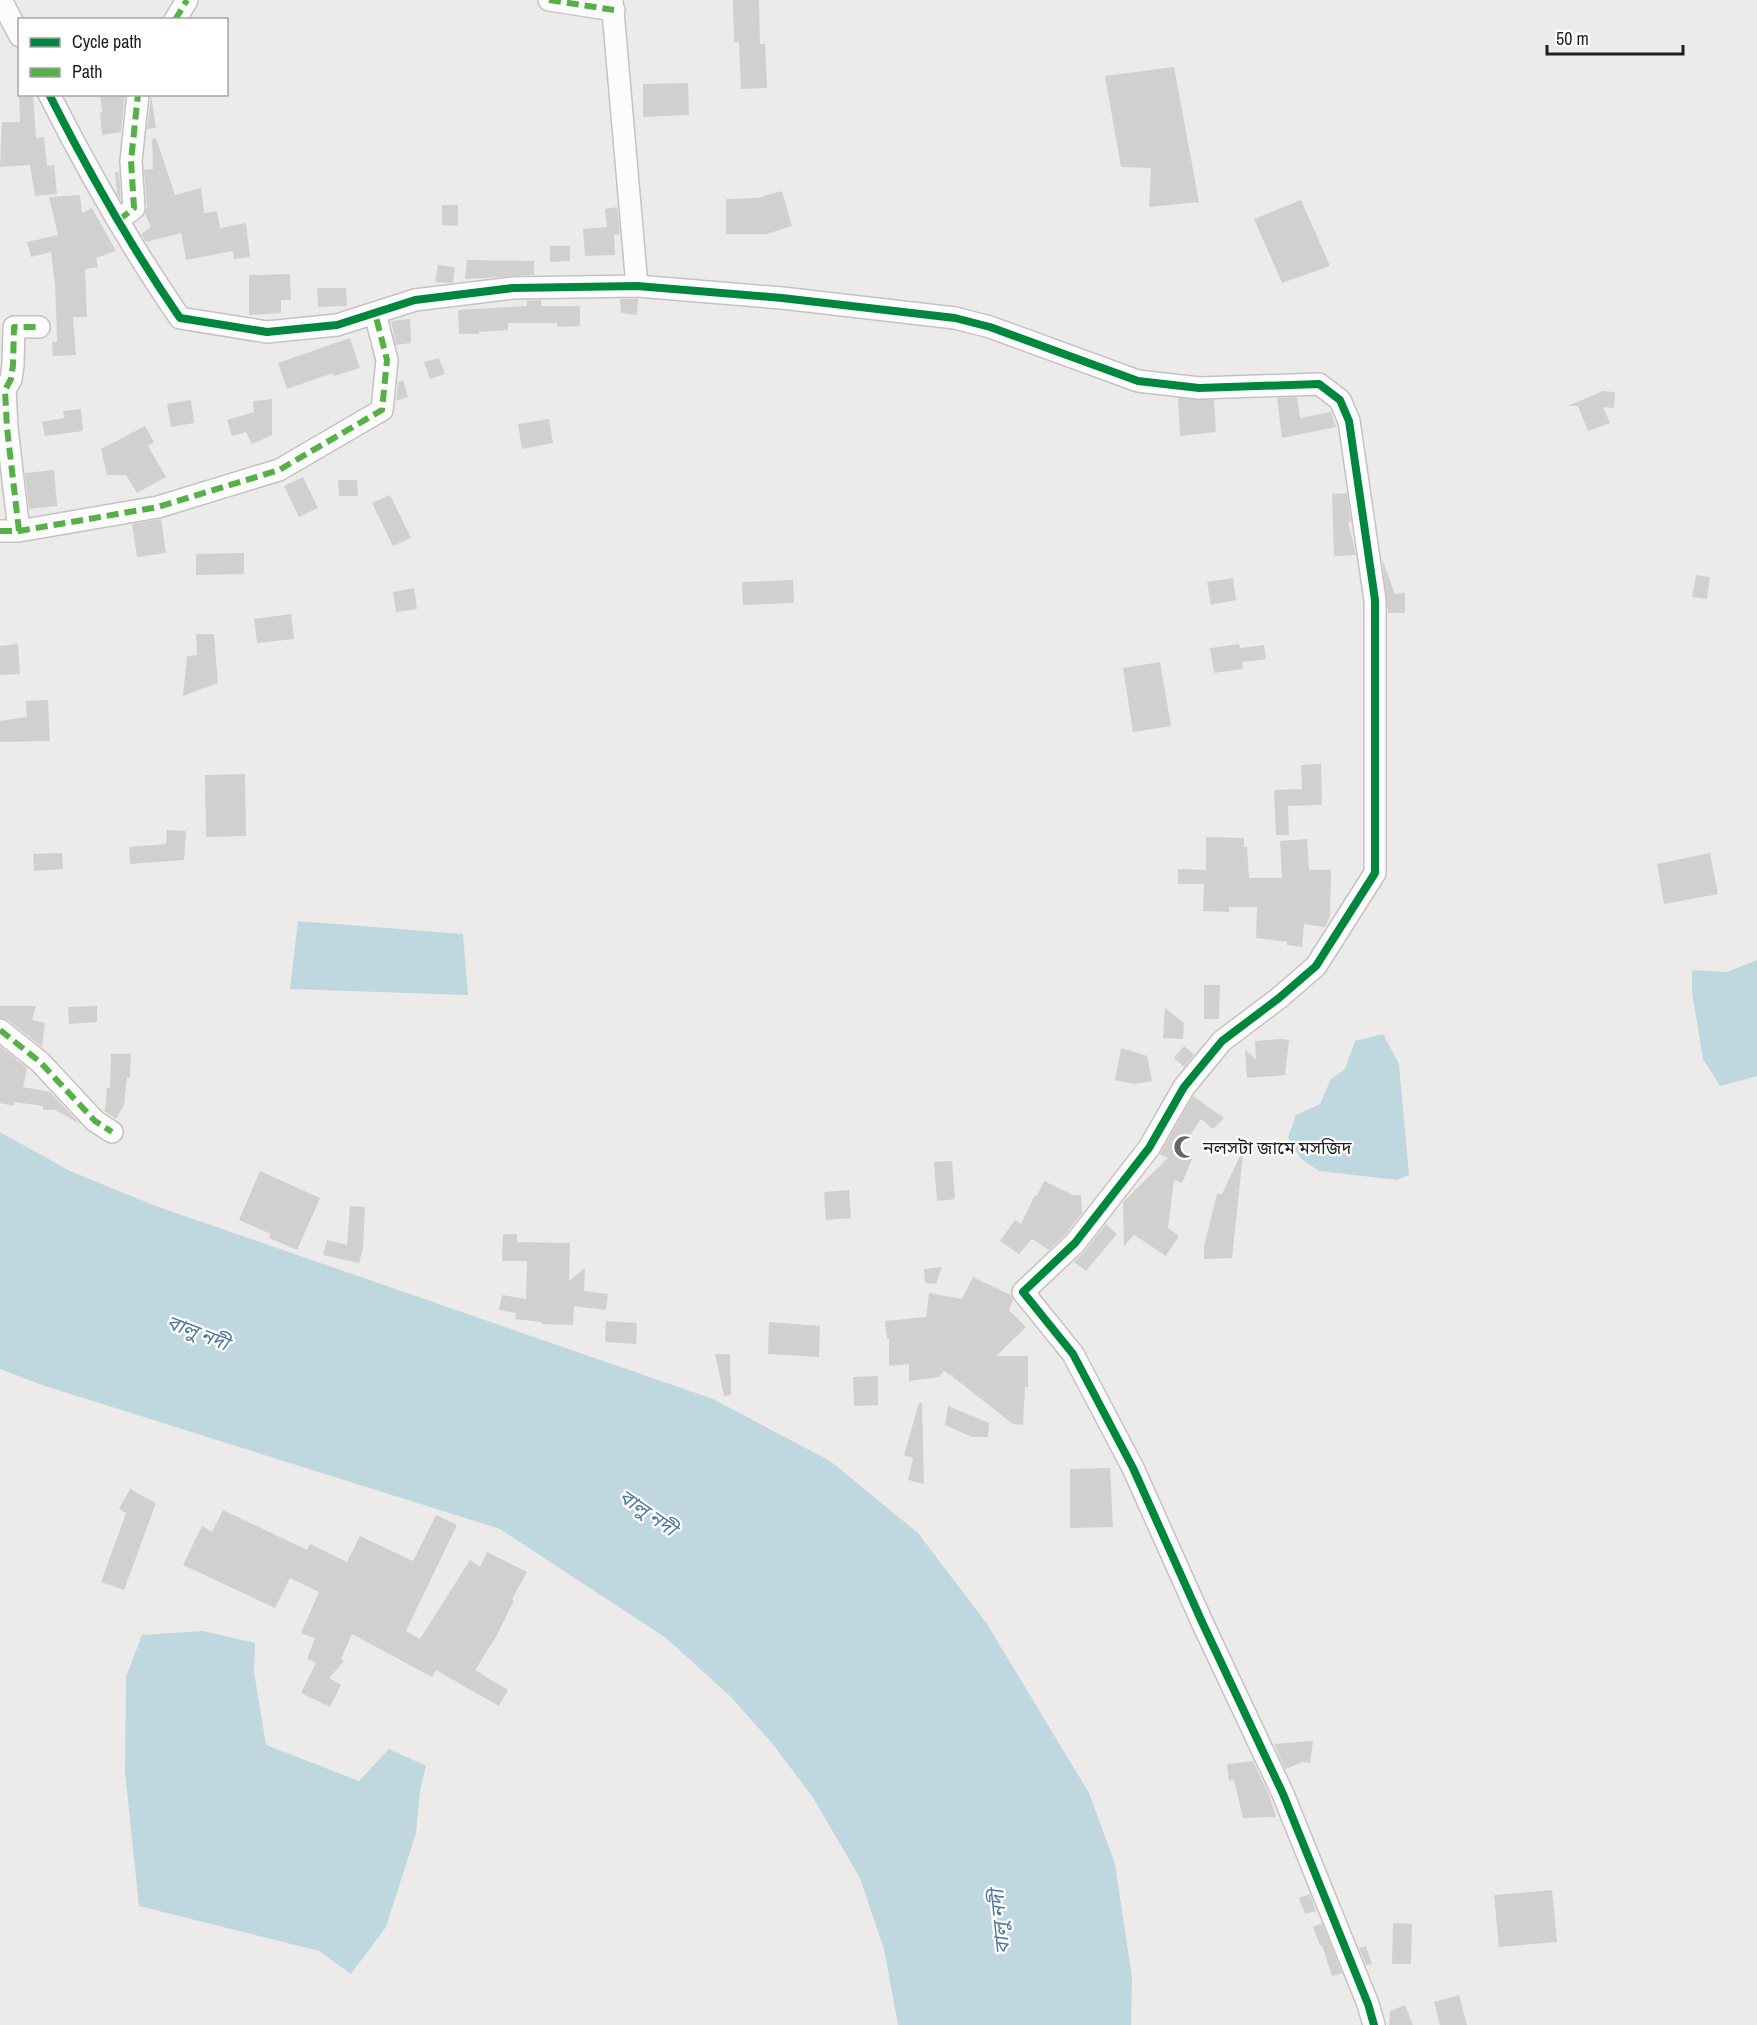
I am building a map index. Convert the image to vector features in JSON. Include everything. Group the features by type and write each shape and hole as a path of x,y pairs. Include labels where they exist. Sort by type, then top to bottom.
{"street":[{"path":"2,0 18,32"},
{"path":"176,18 187,0"},
{"path":"549,0 613,5 637,286"},
{"path":"50,96 81,158 150,274 180,318 267,332 337,325 415,300 513,288 637,286 782,298 954,318 990,327 1138,381 1199,388 1319,384 1340,400 1348,421 1375,600 1375,873 1316,966 1279,998 1222,1041 1184,1087 1149,1148 1075,1243 1023,1292 1073,1354 1133,1468 1283,1794 1368,2004 1374,2025"},
{"path":"119,220 134,208 131,161 138,96"},
{"path":"39,327 14,327 11,379 5,390 10,531 158,507 279,470 382,410 387,360 375,313"},
{"path":"0,1030 40,1062 95,1121 112,1132"}],"water":[{"path":"298,921 463,934 468,995 290,989"},
{"path":"1757,960 1757,1076 1720,1086 1703,1059 1692,993 1692,970 1727,972"},
{"path":"1383,1034 1399,1064 1409,1175 1397,1180 1319,1171 1300,1158 1288,1137 1296,1115 1320,1104 1331,1079 1345,1069 1355,1041"},
{"name":"বালু নদী","path":"0,1132 70,1171 153,1205 713,1399 830,1461 918,1533 987,1624 1089,1793 1115,1864 1132,1978 1131,2025 898,2025 884,1949 860,1878 812,1796 771,1742 731,1697 666,1638 500,1529 45,1386 0,1369"},
{"path":"203,1631 255,1643 254,1672 266,1745 359,1781 389,1749 426,1766 420,1791 416,1833 386,1927 351,1974 319,1951 139,1906 125,1772 126,1677 142,1635"}],"building":[{"path":"733,0 759,0 760,44 765,44 767,88 741,89 739,42 734,42"},
{"path":"1174,67 1199,202 1149,207 1151,168 1121,167 1105,76"},
{"path":"688,83 689,115 643,117 643,84"},
{"path":"19,96 33,96 36,138 44,137 47,166 54,165 57,194 35,196 30,165 0,167 2,122 20,122"},
{"path":"100,96 125,96 121,132 102,135 100,112 102,112"},
{"path":"151,96 151,96 156,128 147,129"},
{"path":"156,138 175,195 201,188 204,213 217,211 220,228 246,223 250,257 234,259 233,251 186,260 181,233 146,242 141,234 151,227 145,214 147,207 144,170 153,169 152,139"},
{"path":"115,172 119,172 121,200 117,194"},
{"path":"782,191 792,226 767,234 726,234 726,199 758,198"},
{"path":"80,195 82,213 92,208 116,251 96,258 98,267 85,269 87,317 73,317 76,355 53,356 52,342 57,342 57,338 51,252 31,257 27,242 58,235 49,197"},
{"path":"1301,200 1330,266 1282,283 1254,219"},
{"path":"442,205 458,205 458,226 442,225"},
{"path":"617,207 620,234 614,235 615,255 585,256 583,229 607,227 605,209"},
{"path":"550,246 570,246 570,261 550,262"},
{"path":"467,260 534,261 534,275 465,279"},
{"path":"438,265 455,267 453,283 435,282"},
{"path":"290,274 291,300 281,300 281,313 249,315 249,275"},
{"path":"317,288 346,288 347,306 318,307"},
{"path":"620,299 638,299 637,315 621,313"},
{"path":"541,300 541,306 580,306 580,326 557,327 557,323 508,323 508,330 459,334 458,310 527,306 527,301"},
{"path":"410,319 411,343 396,345 391,321"},
{"path":"350,338 360,368 334,376 333,373 287,389 278,363"},
{"path":"439,358 445,374 430,379 424,362"},
{"path":"403,380 408,397 396,401 398,382"},
{"path":"1603,391 1615,392 1614,408 1603,407 1610,423 1588,431 1578,406 1568,406"},
{"path":"1297,397 1300,418 1331,412 1336,427 1282,438 1277,398"},
{"path":"1178,398 1214,400 1216,432 1180,436"},
{"path":"272,399 272,435 252,444 246,432 232,436 227,420 254,412 253,401"},
{"path":"191,400 194,423 171,427 167,404"},
{"path":"81,409 83,431 45,436 42,422 64,418 63,411"},
{"path":"549,419 553,443 522,449 518,424"},
{"path":"145,426 154,442 148,446 166,477 137,493 126,475 107,475 101,449"},
{"path":"54,470 57,506 29,509 25,473"},
{"path":"303,477 318,508 299,517 284,486"},
{"path":"338,480 357,480 358,496 339,496"},
{"path":"1347,493 1351,522 1348,522 1356,555 1334,556 1332,494"},
{"path":"390,495 411,538 393,546 372,503"},
{"path":"161,519 166,553 137,557 132,524"},
{"path":"244,553 244,574 196,575 196,554"},
{"path":"1382,559 1395,594 1405,593 1405,613 1388,613"},
{"path":"1696,575 1710,577 1707,599 1692,597"},
{"path":"1233,578 1236,600 1211,605 1207,582"},
{"path":"793,580 794,603 743,605 742,582"},
{"path":"414,588 417,609 396,612 393,592"},
{"path":"291,614 294,639 257,643 254,619"},
{"path":"196,634 214,634 218,683 183,696 187,656 197,655"},
{"path":"18,644 20,674 0,675 0,646"},
{"path":"1239,644 1240,648 1264,645 1266,659 1242,662 1243,669 1214,673 1210,648"},
{"path":"1160,662 1171,726 1133,732 1123,668"},
{"path":"48,700 50,741 0,742 0,721 27,717 26,701"},
{"path":"1321,764 1322,805 1288,806 1289,835 1276,835 1274,790 1302,789 1301,765"},
{"path":"245,774 246,836 206,837 205,775"},
{"path":"167,830 186,831 184,860 130,864 129,847 166,844"},
{"path":"1206,837 1244,838 1244,847 1247,847 1249,878 1282,878 1280,841 1307,839 1309,870 1331,870 1330,916 1325,927 1304,924 1302,947 1287,945 1287,942 1256,938 1257,907 1229,907 1229,912 1203,911 1204,884 1178,884 1178,869 1206,870"},
{"path":"62,853 63,869 34,871 33,854"},
{"path":"1710,853 1718,894 1664,904 1657,864"},
{"path":"1204,985 1220,985 1219,1019 1204,1019"},
{"path":"0,1006 36,1006 32,1020 45,1023 42,1047 8,1020 0,1018"},
{"path":"97,1006 97,1022 69,1024 68,1007"},
{"path":"1165,1008 1184,1023 1183,1039 1163,1038"},
{"path":"1289,1040 1285,1075 1247,1078 1245,1050 1256,1059 1255,1041"},
{"path":"0,1046 27,1068 23,1087 50,1092 80,1124 55,1110 43,1110 43,1106 14,1102 14,1106 0,1103"},
{"path":"1184,1046 1194,1055 1184,1067 1174,1058"},
{"path":"1121,1048 1147,1056 1152,1081 1134,1084 1115,1080"},
{"path":"111,1054 131,1054 130,1078 127,1078 124,1105 116,1119 101,1109 105,1111 107,1088 110,1088"},
{"path":"1193,1096 1224,1118 1213,1129 1201,1119 1177,1154 1193,1157 1182,1183 1174,1180 1168,1228 1179,1236 1166,1256 1134,1235 1124,1246 1123,1202 1168,1158 1160,1154"},
{"path":"1241,1154 1243,1155 1232,1258 1204,1259 1204,1246 1217,1194 1222,1194"},
{"path":"952,1161 955,1199 937,1201 934,1162"},
{"path":"260,1171 320,1198 297,1250 269,1238 271,1234 239,1220"},
{"path":"1044,1181 1073,1195 1081,1195 1082,1213 1066,1234 1049,1250 1032,1239 1019,1254 1000,1241 1015,1220 1021,1224"},
{"path":"849,1190 851,1218 826,1220 824,1192"},
{"path":"350,1206 365,1207 363,1249 359,1263 323,1255 327,1240 347,1245"},
{"path":"1106,1224 1117,1234 1086,1271 1074,1262"},
{"path":"503,1234 517,1234 517,1242 570,1243 569,1281 585,1268 584,1291 608,1294 606,1310 574,1306 573,1325 541,1324 542,1322 515,1319 516,1313 499,1310 502,1295 526,1299 527,1261 502,1261"},
{"path":"942,1267 936,1284 925,1283 924,1269"},
{"path":"973,1277 1011,1295 1013,1300 1009,1310 1026,1327 996,1356 1028,1356 1028,1387 1025,1387 1023,1425 1013,1424 953,1375 944,1371 939,1377 909,1381 909,1364 889,1366 889,1338 887,1338 885,1321 926,1317 929,1293 962,1299"},
{"path":"606,1321 637,1323 636,1344 605,1342"},
{"path":"769,1322 820,1326 819,1357 768,1354"},
{"path":"715,1354 730,1354 731,1395 724,1396"},
{"path":"878,1376 878,1405 854,1406 853,1377"},
{"path":"919,1403 922,1403 924,1484 908,1480 913,1458 904,1455"},
{"path":"948,1406 989,1423 988,1437 972,1437 945,1425"},
{"path":"1110,1468 1113,1527 1070,1528 1070,1469"},
{"path":"130,1489 156,1503 124,1590 101,1582 126,1513 119,1509"},
{"path":"223,1510 307,1550 310,1544 347,1562 360,1536 413,1561 436,1515 457,1525 406,1631 420,1639 470,1560 480,1567 487,1552 527,1572 512,1599 514,1600 496,1637 475,1670 508,1690 499,1706 436,1670 432,1677 352,1634 341,1659 344,1661 329,1678 341,1685 330,1707 301,1693 316,1663 307,1659 315,1638 301,1633 319,1592 290,1578 275,1608 183,1565 202,1526 212,1532"},
{"path":"1313,1741 1310,1763 1303,1762 1285,1769 1274,1744"},
{"path":"1253,1761 1270,1797 1276,1817 1243,1818 1234,1780 1229,1781 1227,1764"},
{"path":"1552,1890 1557,1942 1499,1947 1494,1895"},
{"path":"1310,1894 1316,1911 1305,1914 1299,1898"},
{"path":"1322,1923 1342,1973 1332,1976 1322,1945 1320,1946 1313,1927"},
{"path":"1393,1923 1412,1924 1411,1964 1392,1964"},
{"path":"1366,1946 1372,1964 1366,1965 1359,1948"},
{"path":"1459,1995 1467,2025 1440,2025 1434,2002"},
{"path":"1405,2005 1413,2025 1389,2025 1390,2011"}],"marked path":[{"path":"176,18 187,0"},
{"path":"549,0 614,10"},
{"path":"119,220 134,208 131,161 138,96"},
{"path":"0,531 19,531 158,507 279,470 382,410 387,360 375,313"},
{"path":"19,531 5,390 11,379 14,327 39,327"},
{"path":"0,1030 40,1062 95,1121 112,1132"}],"cycle path":[{"path":"50,96 111,208 144,264 180,318 267,332 337,325 415,300 513,288 637,286 782,298 955,318 990,327 1138,381 1199,388 1319,384 1340,400 1349,421 1375,600 1375,873 1316,966 1279,998 1222,1041 1184,1087 1149,1148 1075,1243 1023,1292 1073,1354 1133,1468 1283,1794 1368,2004 1374,2025"}],"place":[{"name":"নলসটা জামে মসজিদ","path":"1185,1147"}]}
